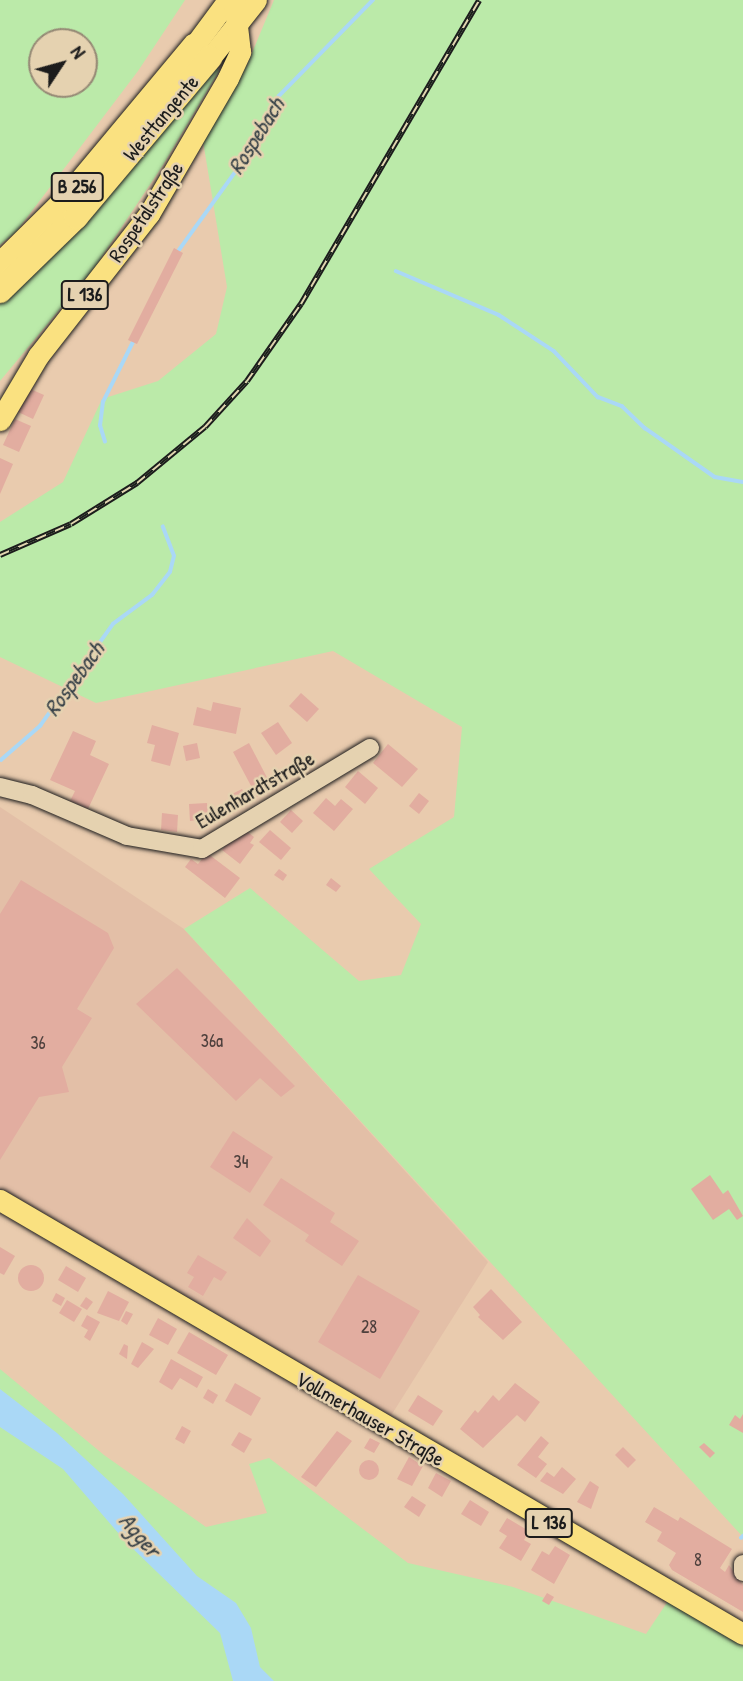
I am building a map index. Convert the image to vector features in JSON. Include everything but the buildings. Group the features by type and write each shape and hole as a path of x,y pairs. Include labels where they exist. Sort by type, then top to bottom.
{"highway":[{"name":"Westtangente","path":"0,265 65,201 202,52"},
{"name":"Westtangente","path":"0,291 76,217 202,52"}],"main road":[{"name":"Westtangente","path":"202,52 228,0"},
{"name":"Rospetalstraße","path":"0,420 38,356 149,214 230,74 240,52 234,0"},
{"name":"Westtangente","path":"202,52 235,26 256,0"},
{"name":"Vollmerhauser Straße","path":"0,1200 743,1634"}],"street":[{"name":"Eulenhardtstraße","path":"0,787 32,795 127,836 202,849 370,748"},
{"path":"743,1564 743,1572"}],"shaded area":[{"path":"0,807 184,929 488,1262 380,1433 0,1206"}],"green space":[{"path":"0,0 185,0 138,71 16,232 0,245"},
{"path":"274,0 743,0 743,1537 184,929 250,888 359,981 401,975 421,924 369,869 454,817 462,727 333,651 96,703 0,657 0,522 63,482 102,399 158,381 216,334 227,287 203,141 247,65"},
{"path":"216,65 219,71 163,165 95,267 0,381 0,304"},
{"path":"0,1369 104,1455 206,1527 267,1513 249,1464 269,1458 408,1563 513,1587 646,1634 668,1601 743,1646 743,1681 0,1681"}],"water":[{"name":"Agger","path":"0,1389 57,1433 123,1494 197,1576 236,1603 251,1628 260,1667 274,1681 233,1681 220,1633 126,1542 63,1469 0,1427"}],"waterway":[{"name":"Rospebach","path":"179,250 236,171 279,96 373,0"},
{"path":"396,271 499,315 554,351 598,397 622,406 645,428 715,477 743,482"},
{"name":"Rospebach","path":"105,442 100,426 103,402 133,342"},
{"name":"Rospebach","path":"1,760 40,726 113,624 152,595 170,572 174,556 163,527"}],"railway":[{"path":"0,555 71,524 137,483 205,427 247,381 301,304 479,0"}]}
